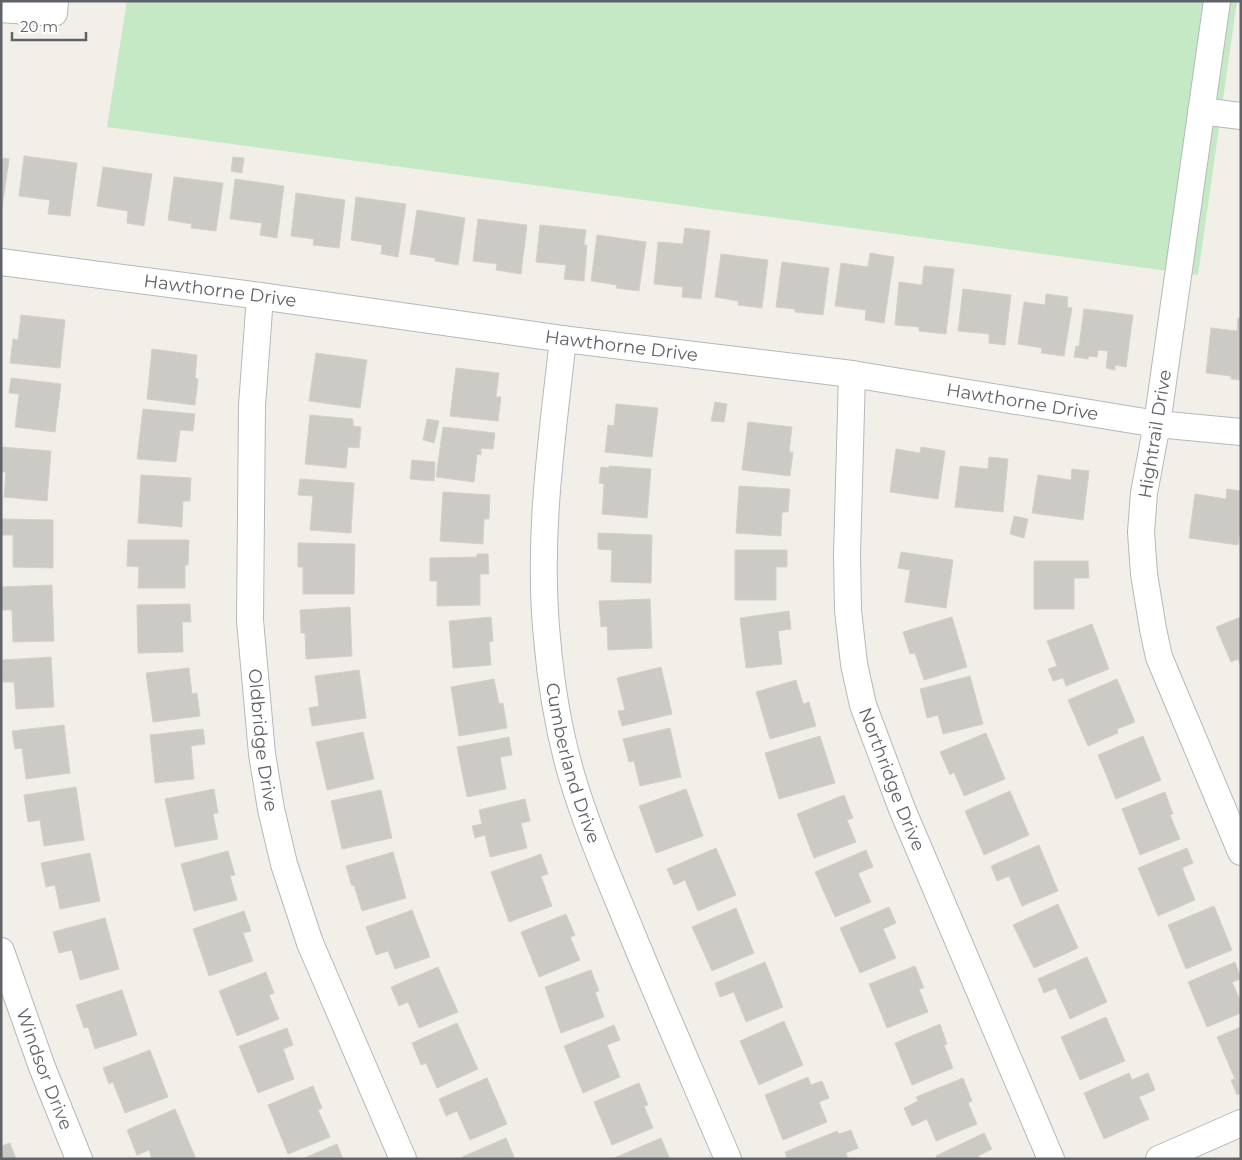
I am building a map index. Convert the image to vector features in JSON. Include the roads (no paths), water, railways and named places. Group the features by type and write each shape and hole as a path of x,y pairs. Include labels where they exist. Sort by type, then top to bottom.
{"street":[{"path":"1,9 54,13 55,1"},
{"name":"Hightrail Drive","path":"1217,1 1157,424 1144,493 1141,532 1144,574 1159,657 1241,852"},
{"path":"1201,111 1241,116"},
{"name":"Hawthorne Drive","path":"1,262 563,339 852,374 1157,424 1241,432"},
{"name":"Oldbridge Drive","path":"260,296 252,406 250,620 262,754 271,809 284,864 310,943 403,1159"},
{"name":"Cumberland Drive","path":"563,339 545,499 542,555 546,638 556,708 572,776 591,834 728,1159"},
{"name":"Northridge Drive","path":"852,374 847,555 848,610 854,664 863,705 902,810 1051,1159"},
{"name":"Windsor Drive","path":"1,951 42,1067 79,1159"},
{"path":"1159,1159 1241,1123"}]}
